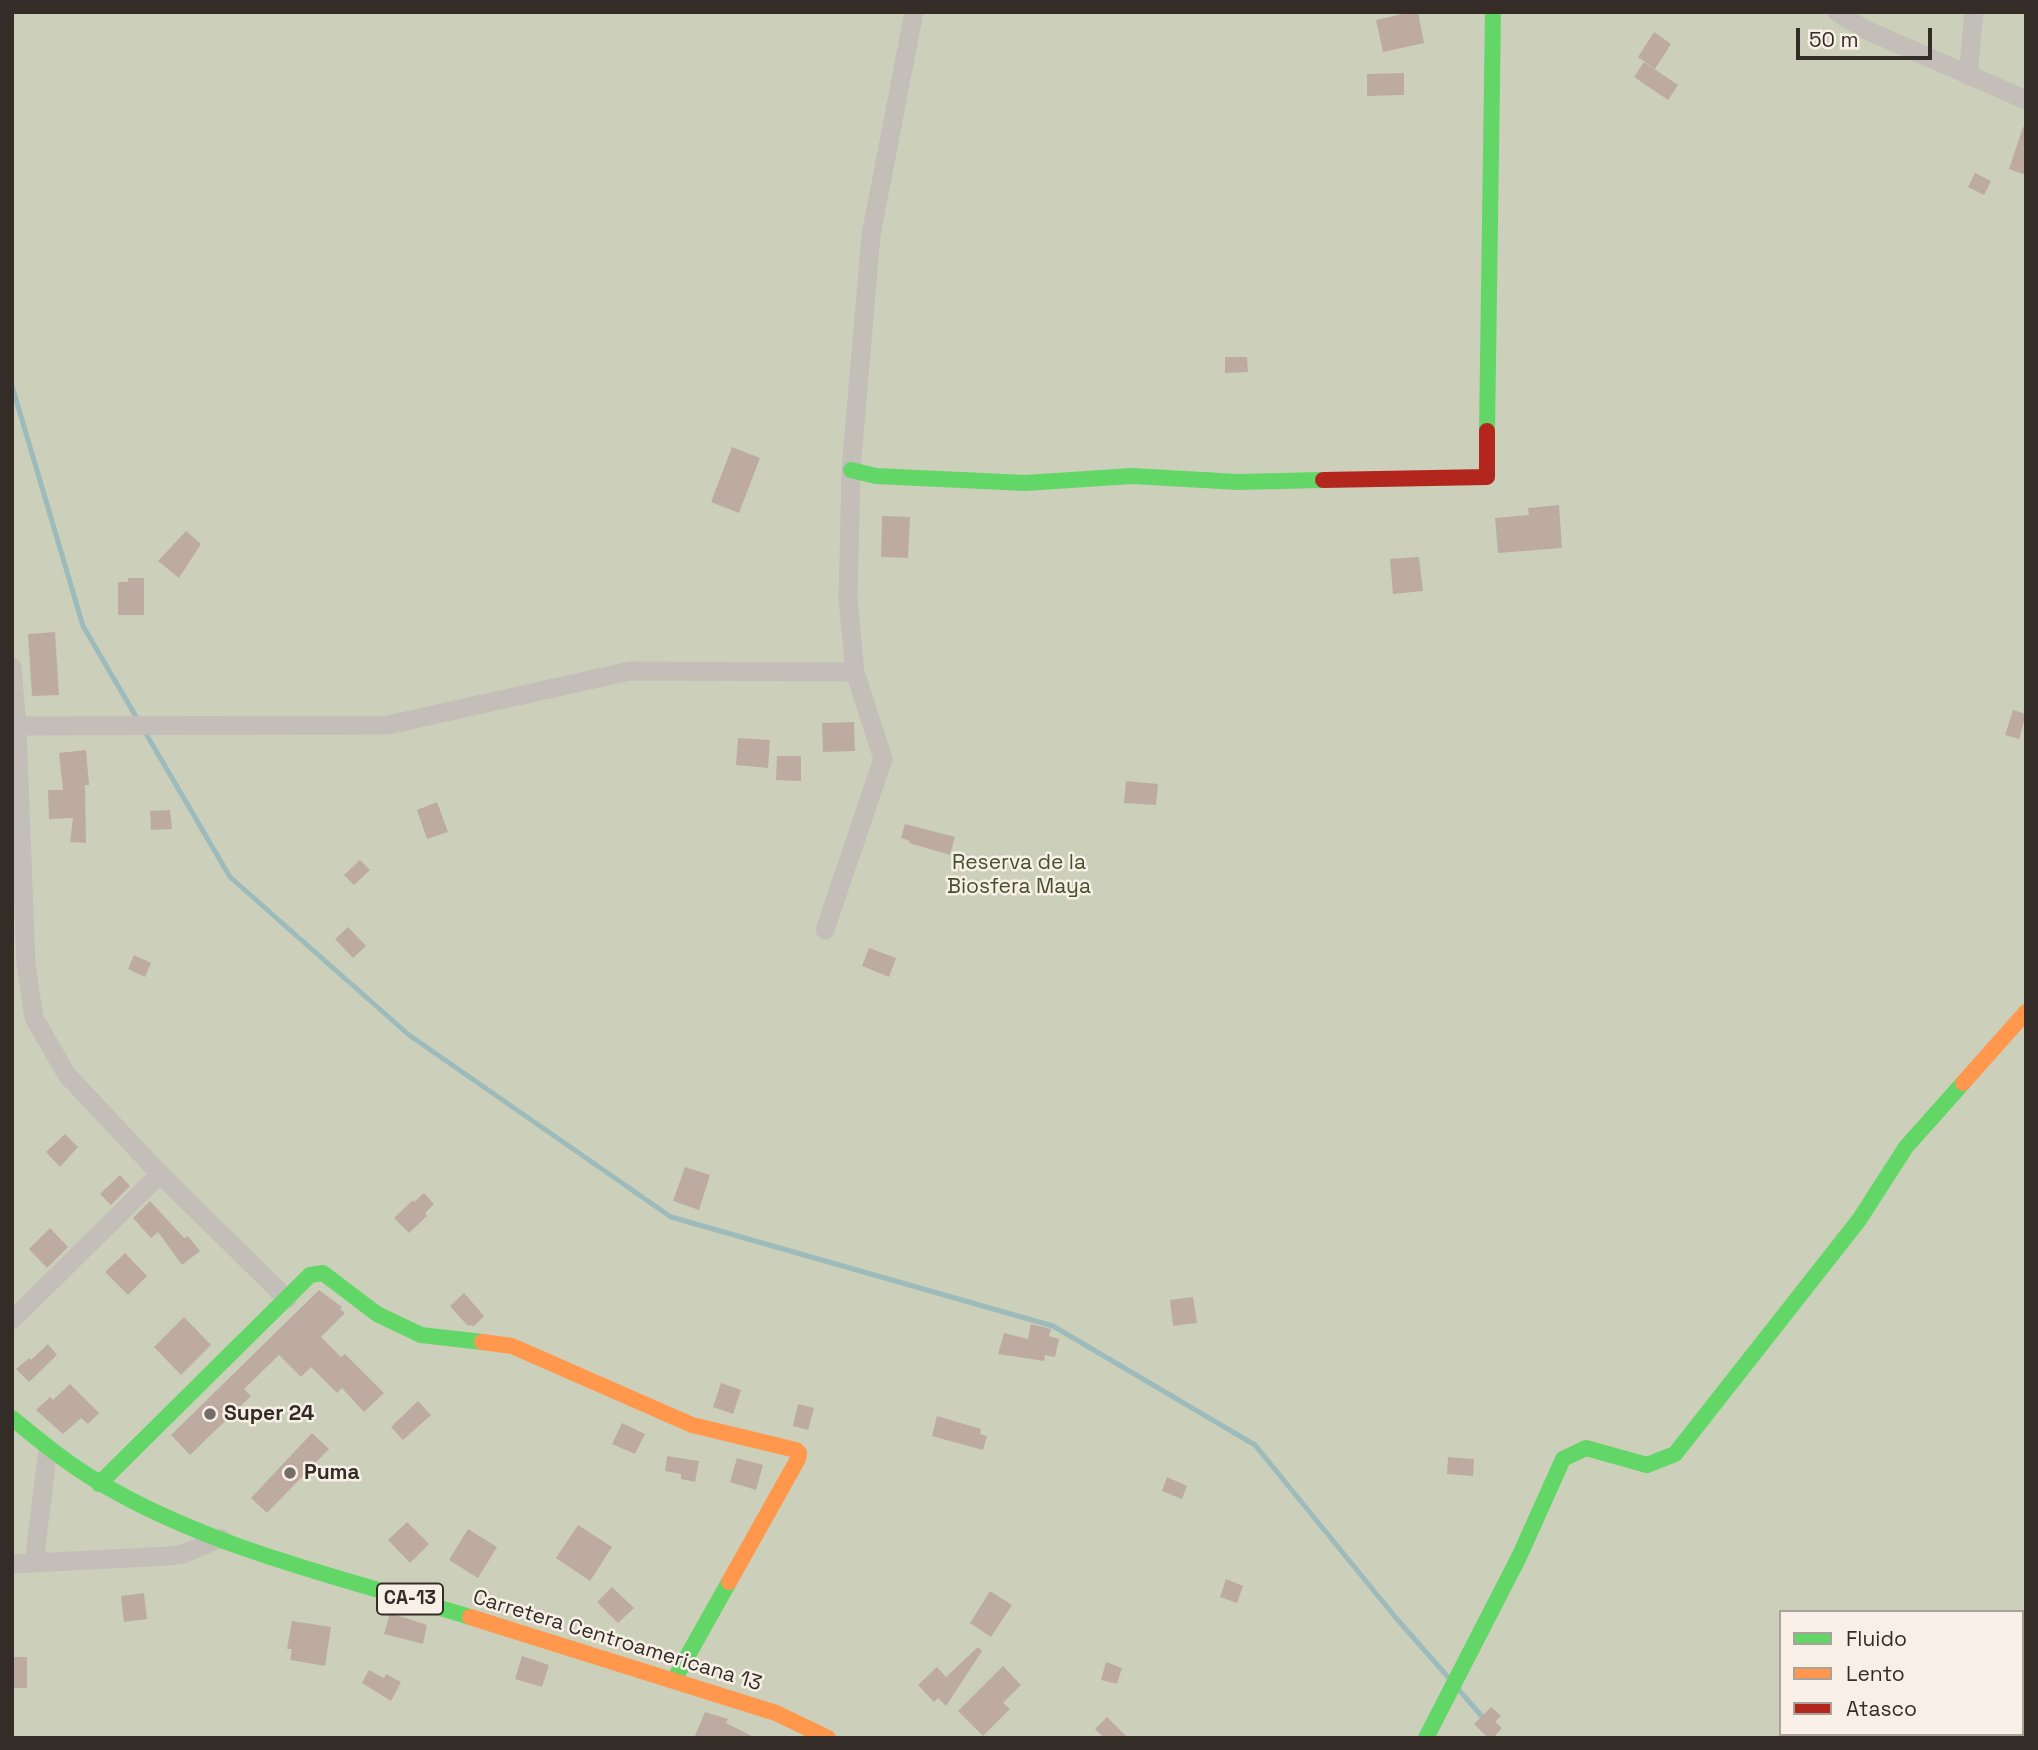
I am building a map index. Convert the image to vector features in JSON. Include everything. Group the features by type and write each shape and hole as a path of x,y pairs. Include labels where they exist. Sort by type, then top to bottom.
{"main road":[{"path":"851,470 876,476 1026,483 1132,476 1238,482 1487,477 1493,12"},
{"path":"1426,1738 1519,1557 1563,1459 1586,1448 1647,1465 1675,1454 1859,1220 1906,1147 2026,1012"},
{"path":"99,1484 310,1275 323,1273 377,1314 421,1335 512,1346 692,1425 796,1450 798,1458 674,1680"},
{"name":"Carretera Centroamericana 13","path":"12,1418 48,1450 99,1484 181,1523 272,1556 776,1713 828,1738"}],"street":[{"path":"825,930 883,759 855,672 848,600 851,470 871,235 914,12"},
{"path":"1837,12 1864,29 2026,100"},
{"path":"1968,76 1974,12"},
{"path":"12,667 17,726 26,965 34,1018 67,1075 160,1174 287,1299"},
{"path":"17,726 388,725 631,671 855,672"},
{"path":"12,1321 160,1174"},
{"path":"34,1563 48,1450"},
{"path":"12,1564 169,1556 191,1551 222,1538"}],"green space":[{"name":"Reserva de la Biosfera Maya","path":"12,12 2026,12 2026,1738 12,1738"}],"building":[{"path":"1418,12 1424,43 1383,52 1376,20"},
{"path":"1654,32 1671,44 1655,69 1638,57"},
{"path":"1644,62 1678,85 1668,100 1634,77"},
{"path":"1404,73 1404,95 1367,96 1367,74"},
{"path":"2023,127 2026,127 2026,175 2009,169"},
{"path":"1975,173 1991,181 1984,195 1968,187"},
{"path":"1225,357 1247,357 1248,372 1225,373"},
{"path":"732,447 760,458 739,513 711,502"},
{"path":"1559,505 1562,548 1498,553 1495,518 1529,515 1528,508"},
{"path":"882,516 910,517 908,558 881,557"},
{"path":"186,531 201,544 179,578 158,561"},
{"path":"1419,557 1423,591 1393,594 1390,559"},
{"path":"128,578 144,578 144,615 118,615 118,582 128,582"},
{"path":"55,632 59,695 32,696 28,634"},
{"path":"2013,710 2026,714 2019,739 2005,735"},
{"path":"854,722 855,751 823,752 822,723"},
{"path":"738,738 770,740 768,768 736,765"},
{"path":"86,750 89,785 85,785 86,843 70,842 73,818 49,819 48,790 63,790 59,753"},
{"path":"777,756 801,756 801,781 776,780"},
{"path":"1126,781 1158,784 1156,805 1124,803"},
{"path":"437,802 448,832 427,839 417,810"},
{"path":"170,810 172,829 151,830 150,811"},
{"path":"905,824 955,837 950,855 909,843 910,841 901,838"},
{"path":"360,860 370,870 354,885 344,875"},
{"path":"348,927 366,946 353,958 335,939"},
{"path":"869,948 896,958 889,977 862,966"},
{"path":"134,955 151,963 145,977 128,969"},
{"path":"65,1134 78,1147 60,1167 46,1152"},
{"path":"685,1167 710,1175 699,1210 673,1201"},
{"path":"120,1175 130,1186 111,1205 100,1194"},
{"path":"424,1193 434,1204 425,1213 427,1216 409,1233 394,1218"},
{"path":"150,1201 184,1238 188,1236 200,1251 182,1265 158,1232 151,1238 133,1218"},
{"path":"50,1228 68,1247 47,1268 29,1249"},
{"path":"125,1253 147,1276 128,1295 105,1272"},
{"path":"319,1290 342,1307 340,1309 345,1313 321,1337 341,1357 345,1354 384,1393 364,1412 342,1388 337,1393 311,1367 301,1377 279,1355 244,1389 251,1396 190,1455 171,1435"},
{"path":"464,1293 484,1316 474,1326 467,1325 450,1306"},
{"path":"1193,1297 1197,1323 1173,1326 1170,1300"},
{"path":"184,1317 211,1345 181,1375 154,1347"},
{"path":"1031,1324 1051,1329 1049,1336 1059,1339 1055,1357 1045,1355 1044,1361 998,1354 1004,1333 1028,1339"},
{"path":"48,1344 57,1355 29,1382 16,1369 29,1358 31,1360"},
{"path":"721,1383 741,1390 733,1414 713,1407"},
{"path":"70,1384 99,1413 88,1424 81,1418 63,1434 36,1410 50,1397 53,1400"},
{"path":"418,1401 431,1415 403,1440 391,1427"},
{"path":"798,1404 814,1408 808,1430 793,1426"},
{"path":"937,1416 981,1429 980,1434 987,1436 983,1450 932,1436"},
{"path":"622,1423 645,1434 635,1454 612,1444"},
{"name":"Puma","path":"312,1433 329,1449 267,1513 251,1498"},
{"path":"667,1456 699,1461 695,1482 681,1479 681,1474 665,1471"},
{"path":"1448,1457 1474,1459 1473,1476 1447,1474"},
{"path":"737,1458 763,1465 756,1490 730,1482"},
{"path":"1167,1477 1187,1486 1182,1499 1162,1491"},
{"path":"407,1522 429,1544 410,1563 388,1540"},
{"path":"578,1525 612,1547 590,1581 556,1558"},
{"path":"468,1529 497,1547 478,1578 449,1560"},
{"path":"1226,1579 1243,1586 1237,1603 1220,1597"},
{"path":"612,1587 634,1608 618,1623 597,1602"},
{"path":"990,1591 1012,1605 991,1637 970,1623"},
{"path":"144,1593 147,1619 124,1622 121,1596"},
{"path":"390,1613 427,1625 423,1644 384,1634"},
{"path":"292,1621 331,1627 325,1666 290,1660 292,1649 287,1649"},
{"path":"978,1647 982,1651 946,1706 938,1698 934,1702 918,1685 937,1667 946,1677"},
{"path":"522,1656 549,1665 542,1687 515,1679"},
{"path":"12,1657 27,1657 27,1688 12,1688"},
{"path":"1106,1662 1122,1668 1117,1684 1101,1680"},
{"path":"1003,1666 1021,1685 1003,1703 1010,1709 983,1736 958,1711"},
{"path":"369,1670 384,1678 386,1674 401,1682 391,1701 362,1683"},
{"path":"1491,1707 1501,1716 1495,1722 1502,1728 1493,1738 1488,1738 1474,1724"},
{"path":"705,1712 728,1719 726,1723 756,1738 694,1738"},
{"path":"1107,1717 1128,1738 1104,1738 1095,1729"}],"waterway":[{"path":"12,386 83,626 138,720"},
{"path":"145,732 230,877 409,1035 671,1217 1053,1326 1255,1445 1396,1618 1448,1677"},
{"path":"1459,1690 1485,1720"}],"traffic: fast":[{"path":"1487,431 1493,12"},
{"path":"851,470 876,476 1025,483 1132,476 1238,482 1323,480"},
{"path":"1426,1738 1519,1557 1563,1459 1586,1448 1647,1465 1675,1454 1859,1220 1906,1147 1963,1083"},
{"path":"99,1484 310,1275 323,1273 377,1314 421,1335 482,1342"},
{"path":"12,1418 90,1477 189,1527 282,1561 470,1617"},
{"path":"674,1680 729,1582"}],"traffic: slow":[{"path":"1963,1083 2026,1012"},
{"path":"482,1342 512,1346 692,1425 796,1450 799,1453 798,1459 729,1582"},
{"path":"470,1617 776,1713 828,1738"}],"traffic: jam":[{"path":"1323,480 1487,477 1487,431"}],"place":[{"name":"Super 24","path":"210,1414"},
{"name":"Puma","path":"290,1473"}]}
